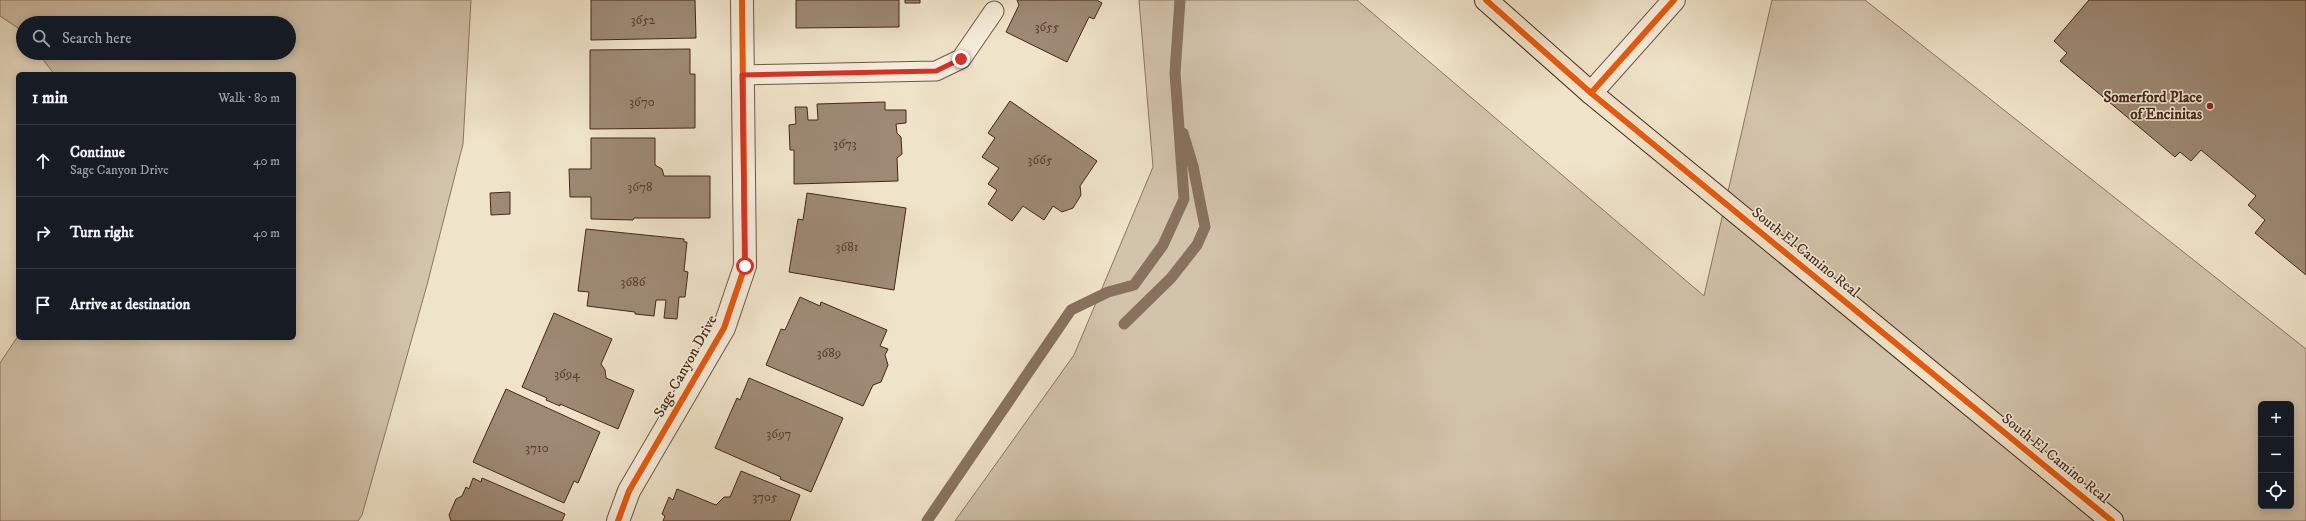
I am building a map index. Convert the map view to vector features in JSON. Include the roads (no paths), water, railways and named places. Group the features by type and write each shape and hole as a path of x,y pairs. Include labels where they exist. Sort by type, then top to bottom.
{"main road":[{"name":"South El Camino Real","path":"1486,0 1591,93 2112,521"}],"street":[{"name":"Sage Canyon Drive","path":"618,521 629,491 724,328 745,266 742,0"},
{"path":"1591,93 1674,0"}],"lane":[{"path":"742,75 936,71 961,59 994,10"}],"waterway":[{"path":"927,521 1071,310 1108,292 1134,285 1163,245 1184,199 1175,73 1180,0"},
{"path":"1124,324 1171,278 1197,245 1205,227 1193,166 1183,133"}],"place":[{"name":"Somerford Place of Encinitas","path":"2210,106"}]}
